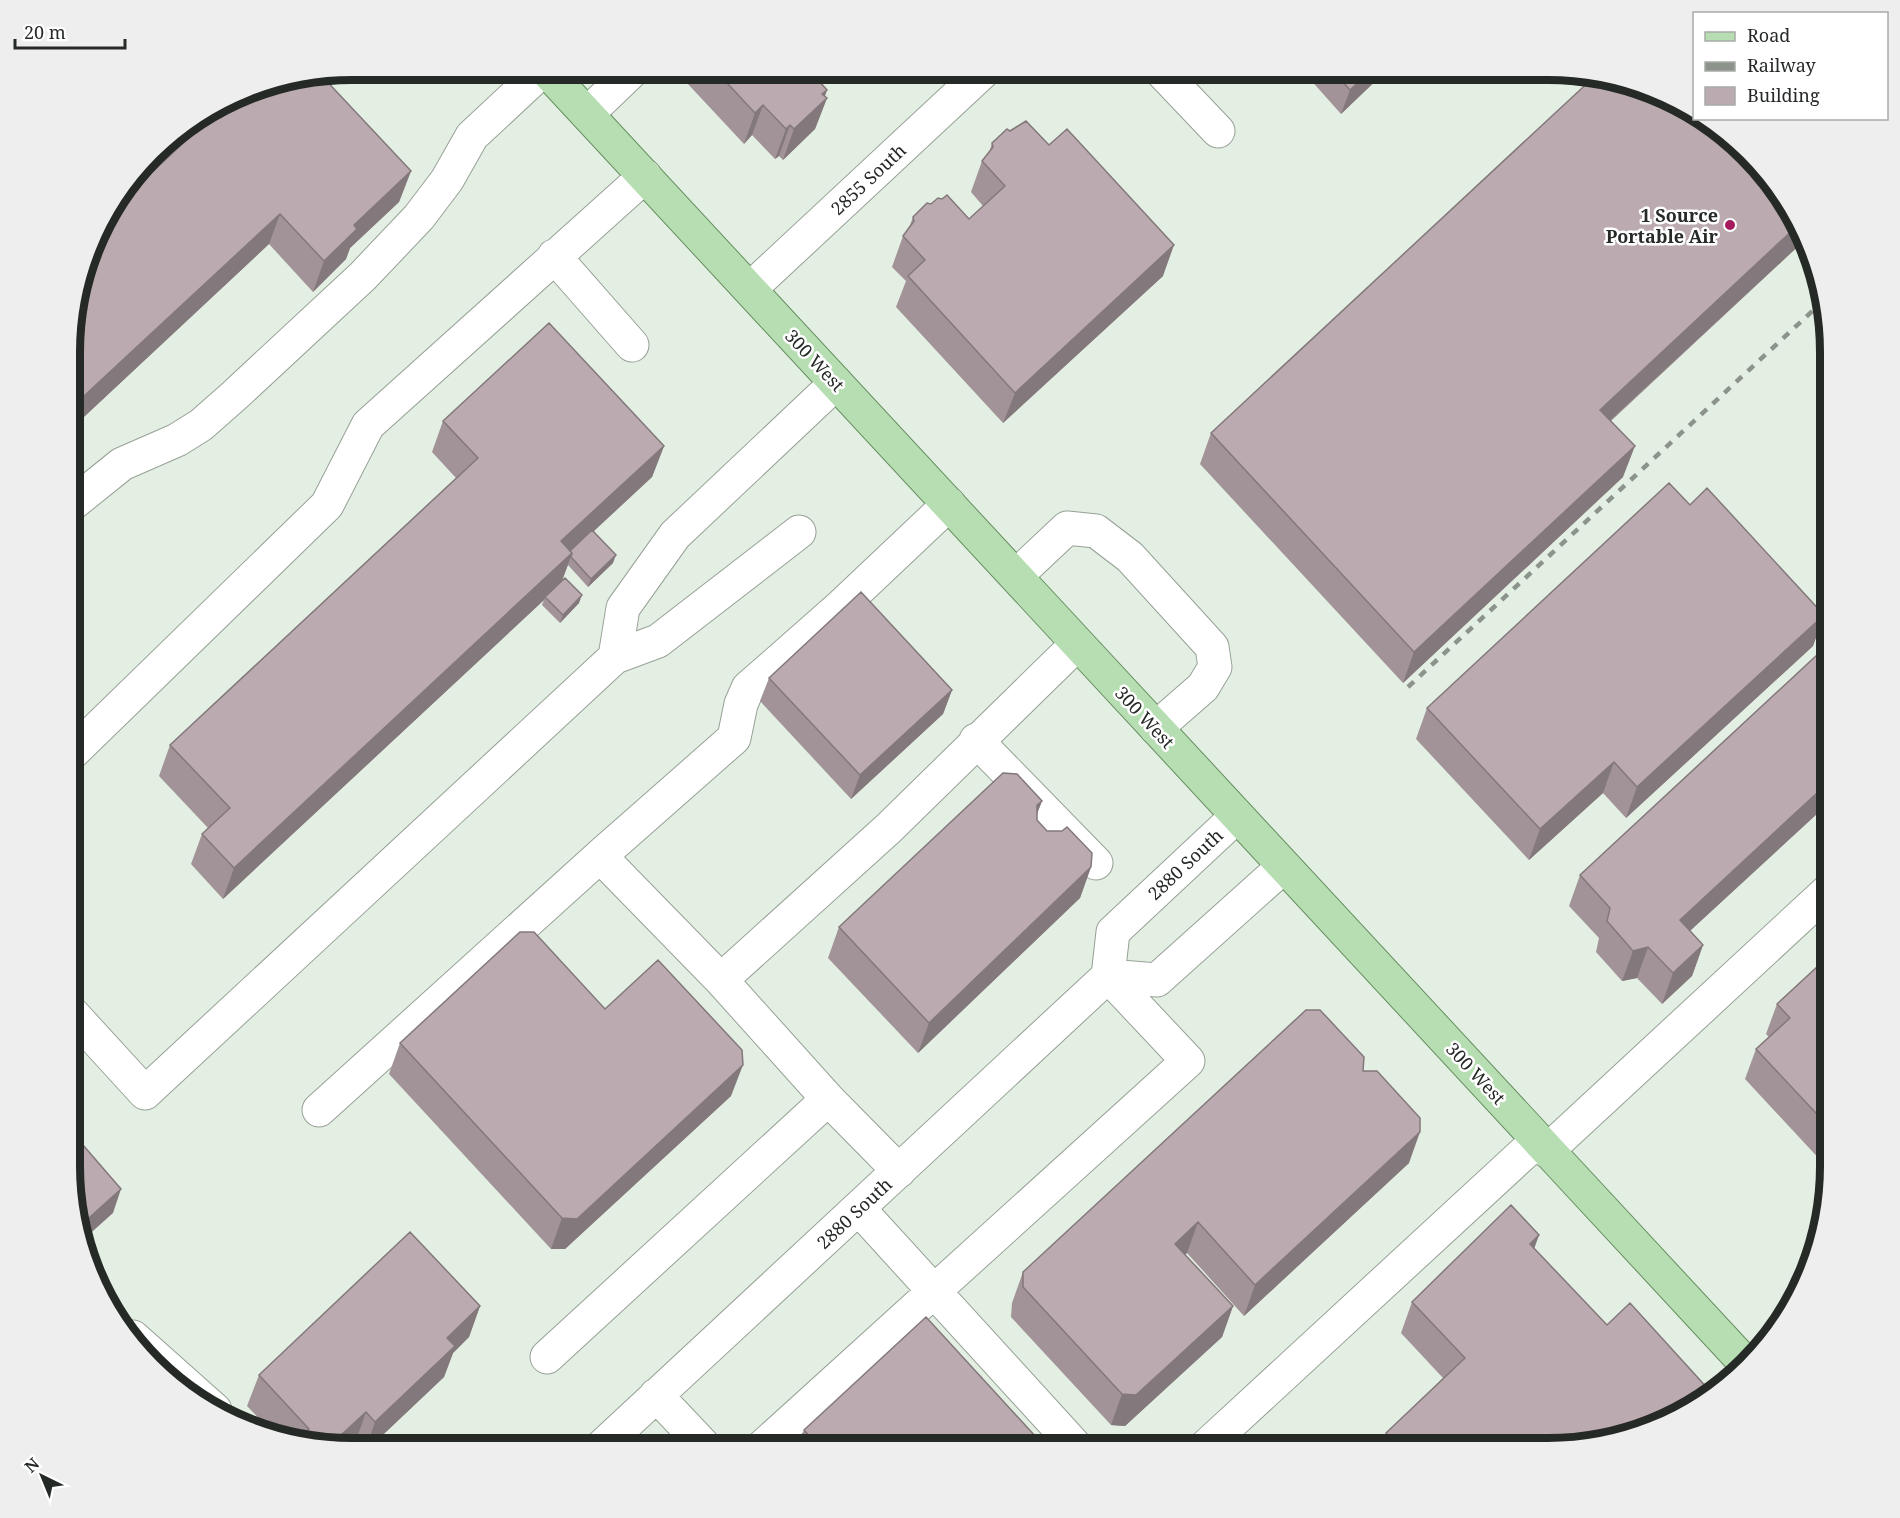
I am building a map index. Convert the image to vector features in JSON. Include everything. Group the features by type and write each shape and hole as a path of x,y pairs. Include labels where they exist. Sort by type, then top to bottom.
{"main road":[{"name":"300 West","path":"556,80 1741,1359"}],"street":[{"path":"80,498 122,464 177,440 201,425 235,395 363,276 419,217 447,180 472,136 533,80"},
{"path":"588,114 623,80"},
{"name":"2855 South","path":"750,289 974,80"},
{"path":"1169,80 1218,131"},
{"path":"80,744 327,505 368,425 645,176"},
{"path":"554,256 632,345"},
{"path":"615,657 623,608 675,535 836,383"},
{"path":"319,1110 734,738 741,704 748,688 839,608 949,504"},
{"path":"1016,576 1067,528 1096,531 1137,565 1212,647 1215,668 1203,687 1156,728"},
{"path":"80,1022 145,1094 615,657 658,641 799,532"},
{"path":"721,980 889,828 976,740 1077,644"},
{"path":"976,740 1096,863"},
{"name":"2880 South","path":"611,1438 1108,976 1113,932 1237,816"},
{"path":"600,856 721,980 828,1100 899,1171"},
{"path":"1108,976 1157,980 1283,867"},
{"path":"1215,1438 1820,898"},
{"path":"772,1438 1188,1061 1108,976"},
{"path":"548,1357 828,1100"},
{"path":"859,1209 1068,1438"},
{"path":"656,1395 697,1438"}],"building":[{"path":"724,80 818,80 827,90 822,94 827,98 794,129 790,125 786,129 763,105 755,113"},
{"path":"1341,80 1360,80 1350,90"},
{"path":"326,81 411,171 354,225 357,229 324,261 280,214 80,400 80,334 89,281 100,247 116,215 133,190 215,116 264,94"},
{"path":"1588,83 1619,89 1653,100 1700,125 1728,147 1753,172 1775,200 1792,231 1600,410 1635,446 1414,652 1211,433"},
{"path":"1026,121 1049,145 1067,129 1174,245 1015,393 908,276 925,260 903,236 914,221 913,217 927,203 931,204 947,195 969,219 1005,186 982,161 993,147 992,143 1007,129 1010,131"},
{"path":"549,323 664,446 561,541 572,553 234,868 202,834 230,808 170,745 478,458 443,421"},
{"path":"1669,483 1690,505 1707,488 1820,611 1820,619 1637,787 1614,762 1540,829 1427,708"},
{"path":"592,530 616,555 591,579 571,557 570,551"},
{"path":"565,578 582,595 563,615 545,597"},
{"path":"861,592 952,690 860,775 769,678"},
{"path":"1820,652 1820,790 1680,920 1703,945 1673,973 1648,947 1633,951 1607,921 1610,908 1580,875"},
{"path":"1003,773 1017,774 1042,801 1037,805 1037,820 1047,831 1062,831 1067,827 1092,853 1091,867 929,1023 839,927"},
{"path":"520,932 534,932 605,1009 658,960 742,1050 743,1065 577,1219 562,1218 400,1043"},
{"path":"1820,964 1820,1117 1756,1049 1790,1018 1777,1004"},
{"path":"1306,1010 1320,1010 1364,1057 1363,1071 1377,1071 1420,1118 1420,1132 1255,1285 1198,1222 1175,1244 1233,1306 1136,1395 1122,1394 1023,1287 1023,1272"},
{"path":"80,1142 121,1189 85,1221 80,1184"},
{"path":"1511,1205 1539,1235 1530,1244 1607,1325 1630,1303 1707,1388 1653,1418 1619,1429 1584,1436 1566,1438 1391,1438 1386,1433 1465,1358 1412,1302"},
{"path":"410,1232 480,1306 447,1338 455,1346 375,1422 366,1412 338,1438 304,1434 309,1429 259,1375"},
{"path":"926,1317 1037,1438 811,1438 804,1430"}],"railway":[{"path":"1408,687 1817,307"}],"place":[{"name":"1 Source Portable Air","path":"1730,225"}]}
